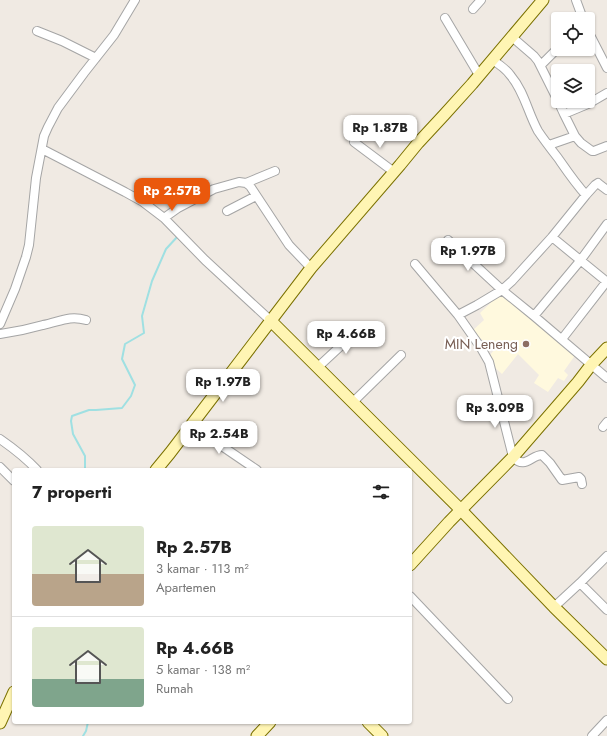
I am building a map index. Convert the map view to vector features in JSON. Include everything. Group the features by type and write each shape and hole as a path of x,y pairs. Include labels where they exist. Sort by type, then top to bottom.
{"street":[{"path":"0,324 15,289 29,245 36,178 44,136 58,108 114,35 135,0"},
{"path":"473,9 481,0"},
{"path":"576,0 580,12"},
{"path":"158,468 311,268 418,143 512,37 538,2"},
{"path":"445,18 479,75"},
{"path":"37,31 62,41 96,58"},
{"path":"512,37 534,56 551,79"},
{"path":"595,45 607,68"},
{"path":"541,65 551,55"},
{"path":"492,60 510,74 527,104 543,139 549,145 574,182 586,195"},
{"path":"595,99 607,93"},
{"path":"561,108 580,143 592,151 607,146"},
{"path":"564,114 577,108"},
{"path":"549,145 575,136"},
{"path":"354,142 394,172"},
{"path":"42,149 126,192 143,202 164,218 205,260 318,367 607,659"},
{"path":"164,218 178,208 214,189 239,182 246,183 275,171"},
{"path":"246,183 250,186 289,245 311,268"},
{"path":"458,315 502,290 512,281 598,183 607,190"},
{"path":"227,211 256,196"},
{"path":"534,316 580,260 607,224"},
{"path":"552,237 607,282 562,339"},
{"path":"448,240 502,290 607,378"},
{"path":"414,264 458,315 481,348 488,362 513,457 518,461 526,462 539,455 542,455 550,463 562,480 579,477 582,484"},
{"path":"0,334 46,325 68,318 86,320"},
{"path":"318,367 360,328"},
{"path":"412,562 513,457 607,348"},
{"path":"353,402 401,355"},
{"path":"192,425 254,468"},
{"path":"0,439 14,449 35,468"},
{"path":"0,467 12,479"},
{"path":"554,606 607,556"},
{"path":"580,583 607,610"},
{"path":"412,598 508,699"},
{"path":"0,723 12,696"},
{"path":"592,736 607,720"},
{"path":"257,736 268,724"},
{"path":"370,724 382,736"}],"shaded area":[{"name":"MIN Leneng","path":"503,291 576,354 564,371 568,375 564,381 558,378 548,392 534,383 539,375 518,354 502,374 490,363 493,360 490,355 494,350 472,331 484,320 480,313"}],"waterway":[{"path":"85,468 85,456 73,434 71,421 72,416 89,410 122,408 131,396 135,385 122,359 125,344 144,333 142,316 152,281 166,249 178,236"},
{"path":"83,736 88,724"}],"place":[{"name":"MIN Leneng","path":"526,344"}]}
